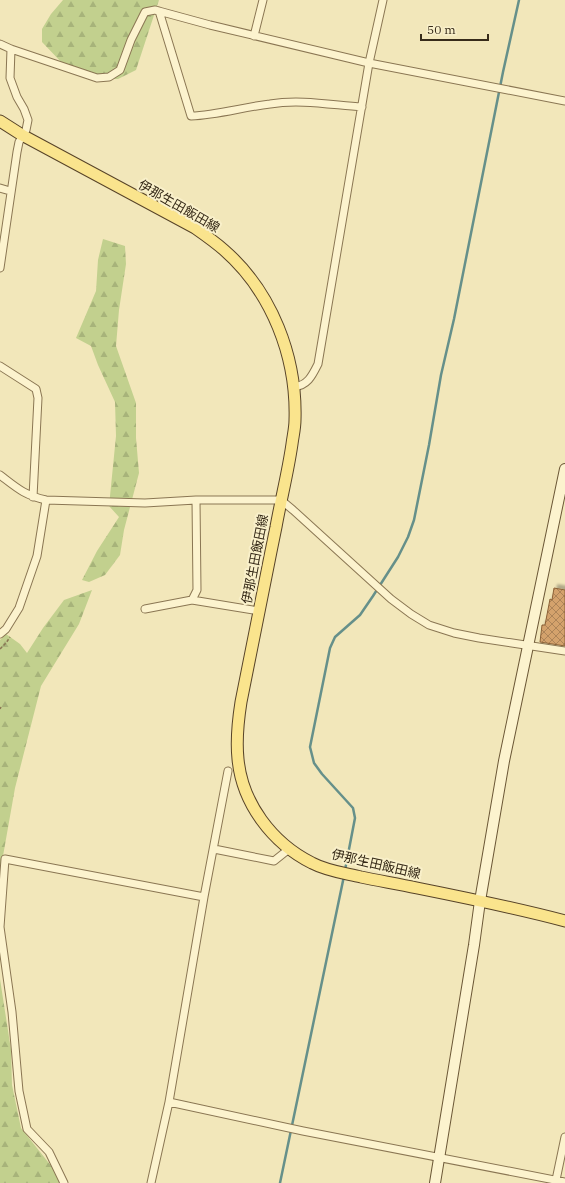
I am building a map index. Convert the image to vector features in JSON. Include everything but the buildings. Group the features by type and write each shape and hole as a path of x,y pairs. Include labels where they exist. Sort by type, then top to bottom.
{"main road":[{"name":"伊那生田飯田線","path":"0,121 22,135 195,228 225,250 252,281 270,309 279,328 286,349 294,387 295,421 289,467 281,500 238,718 237,740 238,760 246,791 252,805 267,828 289,849 312,863 335,872 480,901 565,920"}],"street":[{"path":"254,36 263,0"},
{"path":"294,387 303,385 311,378 318,364 369,63 383,0"},
{"path":"0,44 97,78 109,77 120,70 131,40 145,12 155,10 254,36 369,63 565,101"},
{"path":"159,11 191,116 208,116 270,104 291,102 362,108"},
{"path":"0,268 10,191 18,147 22,135 26,130 28,120 10,78 11,49"},
{"path":"0,188 10,191"},
{"path":"0,366 36,389 38,398 32,497"},
{"path":"435,1183 504,761 527,646 563,489 565,469"},
{"path":"0,475 22,492 32,497 46,500 145,502 196,500 281,500 391,599 429,625 454,633 565,651"},
{"path":"0,634 6,629 19,608 37,556 46,500"},
{"path":"192,600 197,590 196,500"},
{"path":"145,609 192,600 259,611"},
{"path":"151,1183 169,1102 204,897 228,771"},
{"path":"214,849 274,861 289,849"},
{"path":"64,1183 49,1152 27,1129 19,1091 12,1012 0,927 5,859 204,897"},
{"path":"169,1102 303,1131 565,1182"},
{"path":"556,1180 565,1137"}],"green space":[{"path":"63,0 159,0 136,70 118,79 103,79 63,64 42,42 42,29 51,14"},
{"path":"103,239 125,246 126,264 119,310 116,346 136,403 136,438 139,473 124,530 120,555 105,575 89,582 82,580 97,551 119,517 109,506 116,436 115,402 91,346 76,338 96,291 98,260"},
{"path":"92,590 79,624 41,686 15,788 0,873 0,640 6,634 20,644 27,653 64,600"},
{"path":"0,979 11,1050 12,1085 21,1128 52,1167 60,1183 0,1183"}],"waterway":[{"path":"345,870 355,818 353,808 314,763 310,747 330,648 335,637 360,615 373,596 398,557 408,537 414,520 441,375 454,319 503,72 519,0"},
{"path":"280,1183 344,876"}]}
